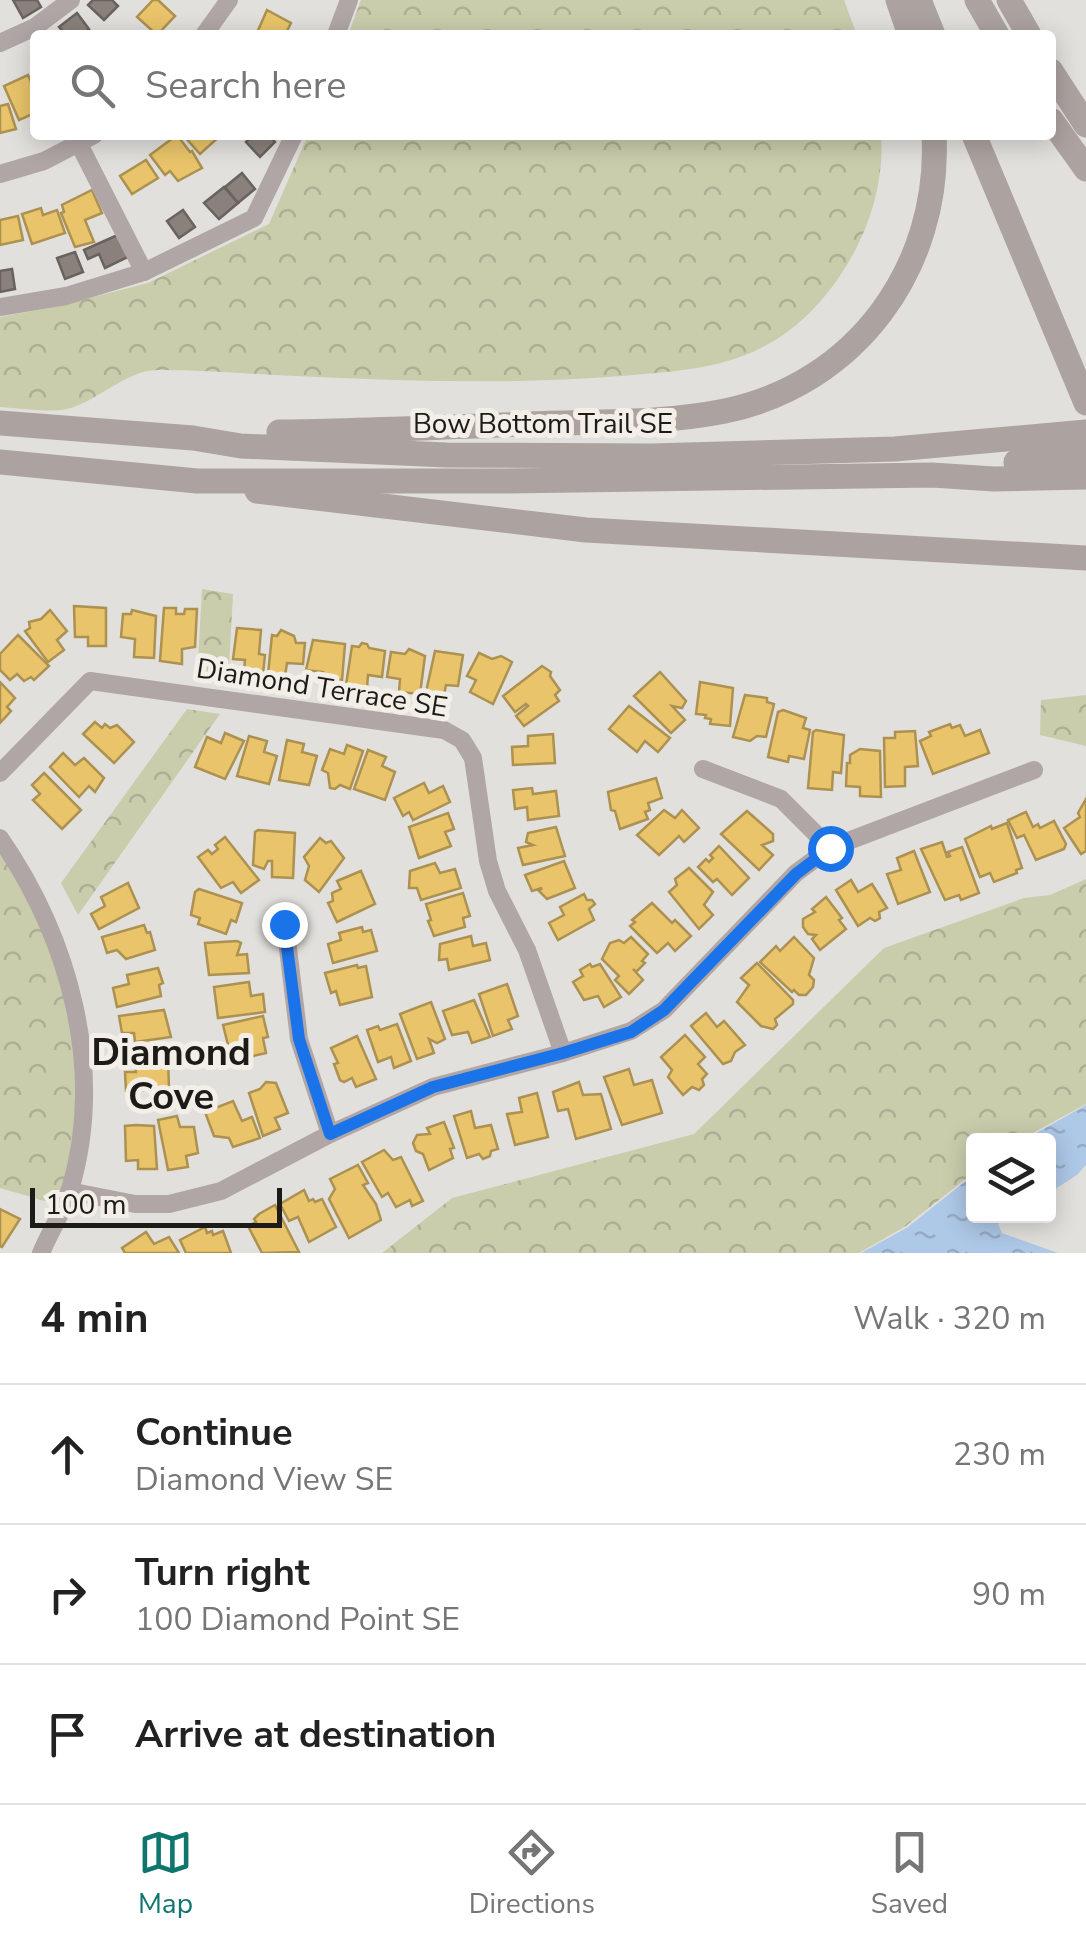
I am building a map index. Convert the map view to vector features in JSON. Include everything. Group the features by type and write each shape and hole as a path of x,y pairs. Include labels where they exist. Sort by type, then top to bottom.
{"highway":[{"path":"898,0 908,30"},
{"path":"919,0 931,30"},
{"path":"977,0 994,30"},
{"path":"1009,0 1026,30"},
{"path":"1056,79 1086,125"},
{"path":"1056,127 1086,169"},
{"path":"193,438 235,433 432,430 662,419 725,411 770,396 809,378 850,346 871,325 903,281 916,255 930,209 934,140"},
{"path":"976,140 1086,403"},
{"name":"Bow Bottom Trail SE","path":"0,424 193,438 240,446 446,455 652,456 894,449 1043,458 1086,477"},
{"name":"Bow Bottom Trail SE","path":"0,462 198,480 507,482 932,475 994,479 1043,458 1086,432"},
{"path":"1043,458 1086,456"},
{"path":"198,480 288,497 586,530 1086,558"}],"street":[{"path":"0,43 34,27 72,0"},
{"path":"207,30 228,0"},
{"path":"338,30 348,0"},
{"path":"0,174 44,161 87,140 144,272"},
{"path":"0,306 66,296 144,272 254,218 292,140"},
{"name":"Diamond Terrace SE","path":"0,774 90,682 444,730 462,740 473,758 488,862 497,891 527,950 563,1053"},
{"path":"703,769 780,799 830,848"},
{"path":"69,1191 135,1204 168,1204 220,1191 433,1087 631,1032 664,1010 796,874 830,848 1034,770"},
{"path":"0,838 46,919 63,962 76,1016 83,1082 82,1121 69,1191 41,1253"},
{"path":"284,924 299,1039 330,1134"}],"green space":[{"path":"361,0 844,0 855,30 350,30"},
{"path":"306,140 881,140 871,214 851,258 833,285 789,331 761,348 727,361 656,373 498,381 158,370 133,376 85,402 61,410 0,407 0,317 148,283 269,224"},
{"path":"202,589 233,594 228,685 197,680"},
{"path":"1086,695 1086,746 1040,735 1041,700"},
{"path":"187,709 220,714 78,915 61,883"},
{"path":"0,838 47,919 83,1082 62,1206 0,1188"},
{"path":"1086,879 1086,1104 1033,1133 966,1133 966,1179 906,1226 859,1253 382,1253 452,1198 694,1134 884,948 1024,898 1050,895"}],"water":[{"path":"1086,1105 1086,1165 1056,1188 1056,1133 1036,1133"},
{"path":"966,1181 966,1223 1000,1223 1002,1233 1058,1253 861,1253 908,1227"}],"building: Homes":[{"path":"153,0 175,16 162,30 151,30 137,17"},
{"path":"267,10 291,23 288,30 258,30"},
{"path":"28,75 30,115 19,120 4,86"},
{"path":"8,104 16,129 0,133 0,106"},
{"path":"170,140 181,140 202,168 178,181 170,171 165,175 150,155"},
{"path":"188,140 215,140 200,154"},
{"path":"146,160 158,178 132,194 120,176"},
{"path":"92,190 102,213 85,220 94,242 75,247 61,213 62,205"},
{"path":"41,208 43,215 57,210 65,233 32,244 22,214"},
{"path":"18,216 23,240 0,245 0,220"},
{"path":"74,606 106,608 106,646 88,646 88,637 75,637"},
{"path":"164,608 176,608 176,614 197,609 195,647 182,649 182,664 160,661"},
{"path":"50,610 67,631 57,640 64,650 48,662 25,631 30,628 29,622 41,619"},
{"path":"132,610 156,616 154,658 134,657 135,639 121,637 123,614 131,614"},
{"path":"237,628 261,630 259,654 265,655 263,674 244,671 245,660 233,659"},
{"path":"281,630 294,636 296,643 305,643 303,664 287,663 285,676 268,674 272,635 277,636"},
{"path":"18,635 49,666 34,680 31,677 24,681 17,674 10,680 0,670 0,654"},
{"path":"313,640 345,644 342,680 322,678 323,672 306,670"},
{"path":"362,643 385,651 382,677 368,675 367,688 346,685 352,646"},
{"path":"409,649 425,656 420,694 399,692 400,679 387,677 391,652 405,654"},
{"path":"435,651 463,655 458,686 446,685 444,695 426,692"},
{"path":"479,653 512,662 493,704 470,692 476,680 467,676"},
{"path":"542,666 551,672 560,690 555,695 559,701 524,726 516,716 528,706 515,712 503,696"},
{"path":"660,672 686,701 682,708 672,706 685,720 671,733 634,696"},
{"path":"0,682 15,698 7,707 11,711 0,723"},
{"path":"700,682 733,688 730,726 710,724 706,715 696,714"},
{"path":"745,695 767,698 767,702 774,704 766,737 757,736 750,741 733,737"},
{"path":"629,706 670,738 658,752 645,741 637,752 609,729"},
{"path":"783,710 806,718 803,728 810,730 804,759 789,756 788,762 768,757 778,712"},
{"path":"95,722 102,728 105,724 110,728 117,725 134,742 114,763 83,734"},
{"path":"950,724 952,728 960,725 965,736 980,730 989,753 933,774 920,741 931,736 929,732"},
{"path":"816,730 844,735 841,773 833,772 832,790 808,788"},
{"path":"915,731 918,766 905,767 905,786 885,787 884,738 895,738 895,732"},
{"path":"225,733 244,741 225,779 195,767 207,737 221,743"},
{"path":"553,734 555,763 513,765 512,747 528,746 528,736"},
{"path":"249,736 267,741 264,752 277,756 269,784 237,776"},
{"path":"287,740 304,744 302,752 317,756 309,785 279,780"},
{"path":"347,745 363,751 350,789 340,785 330,788 328,773 322,770 330,749 344,754"},
{"path":"860,749 880,751 881,797 860,796 860,787 846,786 850,755"},
{"path":"368,750 386,757 382,766 395,772 385,800 354,789"},
{"path":"63,753 75,765 84,758 104,778 95,792 89,786 79,797 50,767"},
{"path":"44,773 81,810 62,829 33,800 40,794 32,785"},
{"path":"656,778 662,798 648,803 648,819 620,829 608,792"},
{"path":"424,783 429,793 443,786 450,802 413,820 409,812 403,816 394,798"},
{"path":"532,788 533,794 556,791 559,816 528,820 527,807 515,809 513,790"},
{"path":"1086,799 1086,851 1081,854 1064,828 1080,817 1078,813"},
{"path":"664,810 675,818 682,810 699,828 684,842 679,836 659,855 637,835"},
{"path":"747,811 773,834 773,841 762,845 773,855 759,870 721,834"},
{"path":"1026,812 1033,827 1054,821 1066,844 1064,849 1036,860 1024,835 1017,838 1008,820"},
{"path":"448,813 454,829 445,832 451,846 419,858 409,827"},
{"path":"1007,823 1022,868 994,882 990,873 980,877 965,839"},
{"path":"556,827 565,856 523,865 518,848 533,845 526,842 528,833"},
{"path":"258,830 295,833 293,878 272,877 272,861 264,869 253,865"},
{"path":"225,837 259,880 241,893 233,882 221,888 198,857 208,850 212,854 218,849 215,845"},
{"path":"320,838 326,843 331,841 344,858 319,892 305,880 309,866 304,857"},
{"path":"942,842 947,857 948,852 962,847 979,893 961,900 959,895 945,900 921,849"},
{"path":"719,846 749,878 732,895 698,867 713,858 710,855"},
{"path":"914,851 930,892 898,904 887,874 901,870 897,858"},
{"path":"564,861 575,888 547,899 539,891 542,888 532,891 525,875"},
{"path":"435,863 440,873 455,869 461,888 421,900 417,888 409,888 410,871"},
{"path":"689,868 713,892 704,905 713,915 699,929 669,892 677,885 675,879"},
{"path":"361,871 375,904 337,922 328,903 333,901 332,893 341,889 337,881"},
{"path":"851,880 858,892 872,884 887,908 879,912 880,918 870,918 858,926 836,890"},
{"path":"128,883 139,908 99,929 91,914 105,906 101,897"},
{"path":"199,889 242,903 236,922 231,920 226,934 198,924 200,918 191,915"},
{"path":"463,893 470,916 463,918 465,927 434,936 426,904"},
{"path":"584,894 595,904 589,909 594,920 558,940 549,923 564,915 560,907"},
{"path":"826,897 846,929 820,950 812,939 816,935 808,934 803,927 803,919 815,912 812,909"},
{"path":"652,903 691,936 675,951 668,943 657,953 630,926"},
{"path":"144,925 155,950 126,959 117,950 107,953 102,937"},
{"path":"362,927 363,932 371,930 377,951 333,963 328,944 341,940 339,933"},
{"path":"471,936 473,946 486,943 490,960 449,970 447,959 439,960 440,944"},
{"path":"631,937 648,954 642,961 645,963 636,972 633,969 643,980 629,994 615,980 619,976 602,959 610,943 624,943"},
{"path":"794,937 814,958 809,975 814,980 813,987 806,995 792,992 760,962 776,946 780,951"},
{"path":"205,943 241,943 237,955 247,954 249,973 209,975"},
{"path":"757,963 793,1000 775,1019 777,1025 773,1029 761,1026 737,1002 749,985 741,978"},
{"path":"600,964 621,997 604,1007 598,996 584,1000 573,982 583,976 580,970"},
{"path":"366,966 372,997 340,1005 336,991 331,993 325,973"},
{"path":"158,968 163,983 159,985 161,996 117,1007 113,988 129,984 127,975"},
{"path":"249,982 251,996 263,994 265,1012 218,1018 214,987"},
{"path":"507,984 518,1016 508,1020 512,1029 493,1036 479,994"},
{"path":"474,1000 490,1037 472,1043 468,1032 452,1035 443,1011"},
{"path":"431,1002 445,1039 437,1043 429,1039 434,1053 417,1059 400,1014"},
{"path":"164,1010 171,1037 135,1042 134,1033 122,1033 119,1016"},
{"path":"706,1013 717,1027 724,1021 745,1045 731,1061 723,1064 691,1026"},
{"path":"263,1016 268,1037 263,1038 266,1053 232,1061 223,1025"},
{"path":"397,1024 411,1061 394,1068 391,1057 378,1062 367,1030"},
{"path":"685,1035 705,1057 698,1064 707,1074 699,1090 692,1087 683,1095 668,1077 672,1070 661,1057"},
{"path":"357,1036 376,1079 356,1087 352,1078 340,1080 331,1048"},
{"path":"168,1056 169,1089 126,1091 125,1072 136,1072 134,1058"},
{"path":"629,1069 634,1085 652,1080 662,1113 622,1125 604,1077"},
{"path":"266,1082 276,1083 288,1113 275,1118 280,1129 263,1136 249,1093"},
{"path":"579,1082 583,1095 601,1094 611,1129 576,1139 568,1109 558,1111 553,1092"},
{"path":"537,1093 548,1137 515,1145 507,1114 522,1112 519,1098"},
{"path":"233,1101 242,1121 252,1117 260,1138 233,1147 229,1138 214,1136 205,1112"},
{"path":"471,1111 475,1128 491,1125 498,1149 483,1159 479,1154 467,1158 454,1116"},
{"path":"177,1116 180,1127 194,1127 198,1153 186,1156 188,1167 168,1170 158,1120"},
{"path":"444,1122 454,1148 450,1149 453,1158 429,1170 413,1143 417,1135 430,1134 427,1128"},
{"path":"125,1126 154,1126 157,1169 138,1169 138,1160 126,1161"},
{"path":"384,1150 393,1160 401,1157 423,1201 412,1206 410,1200 396,1207 388,1193 382,1197 362,1162"},
{"path":"358,1165 368,1183 363,1185 381,1220 349,1238 329,1199 335,1189 330,1179"},
{"path":"304,1190 309,1201 322,1199 336,1227 309,1242 298,1217 289,1221 280,1204"},
{"path":"275,1205 299,1252 262,1253 248,1226"},
{"path":"0,1209 20,1219 2,1247 0,1246"},
{"path":"205,1227 213,1235 223,1231 231,1253 186,1253 180,1240"},
{"path":"146,1232 154,1244 169,1237 179,1253 125,1253 122,1248"}],"building: Industry":[{"path":"13,0 37,0 41,7 23,18"},
{"path":"93,0 112,0 118,6 104,20 88,5"},
{"path":"77,13 89,29 62,30 59,27"},
{"path":"273,140 275,142 260,157 246,142"},
{"path":"242,173 255,189 238,203 225,187"},
{"path":"224,187 238,203 219,219 204,203"},
{"path":"183,210 195,227 179,238 167,221"},
{"path":"120,234 130,256 105,268 99,254 88,259 84,250"},
{"path":"75,252 83,272 65,279 57,258"},
{"path":"12,269 15,289 0,292 0,271"}],"district":[{"name":"Diamond Cove","path":"171,1074"}],"route":[{"path":"284,924 299,1039 330,1134 433,1087 631,1032 664,1010 796,874 830,848"}]}
